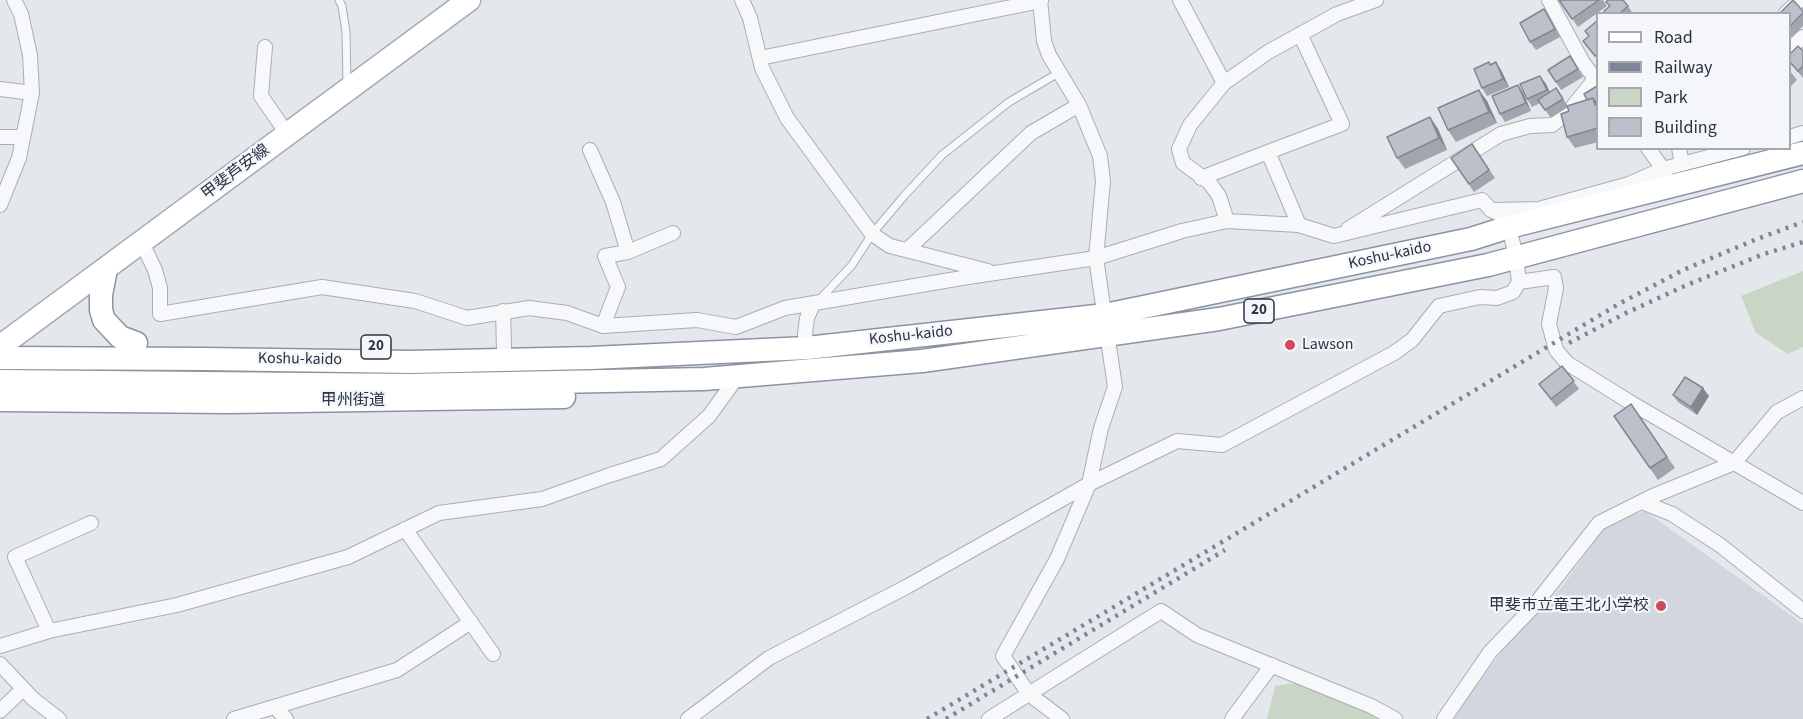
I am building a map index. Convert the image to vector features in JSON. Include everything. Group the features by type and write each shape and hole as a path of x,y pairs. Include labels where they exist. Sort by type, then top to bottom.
{"main road":[{"name":"甲斐芦安線","path":"1,349 469,0"},
{"name":"Koshu-kaido","path":"0,381 410,374 704,379 922,361 1106,325 1460,241 1666,178 1803,153"},
{"name":"Koshu-kaido","path":"1,349 204,359 410,374 1219,319 1488,265 1803,181"},
{"path":"106,269 101,295 104,320 120,337 136,343"},
{"name":"20","path":"1,349 136,343 504,349 679,342 706,343 748,351"},
{"name":"甲州街道","path":"0,400 330,402 642,396 704,379"}],"street":[{"path":"0,205 19,158 32,93 30,55 21,14 14,0"},
{"path":"742,0 750,18 762,68 787,118 872,234 890,246 994,273"},
{"path":"760,58 1040,0 1044,40 1079,105 1100,156 1103,181 1096,258 1115,387 1101,428 1089,484 1057,559 1003,656 1029,694 1062,719"},
{"path":"1180,0 1224,83"},
{"path":"1227,221 1219,196 1209,183 1184,163 1179,149 1190,124 1224,83 1268,52 1337,14 1376,0"},
{"path":"1787,12 1800,0"},
{"path":"1338,235 1501,134 1530,126 1552,126 1570,110 1596,81 1582,61 1553,1"},
{"path":"1201,178 1342,124 1300,34"},
{"path":"1791,48 1803,37"},
{"path":"266,47 261,96 288,135"},
{"path":"0,89 32,93"},
{"path":"907,250 1030,133 1079,105"},
{"path":"0,137 22,137"},
{"path":"590,150 613,202 628,252"},
{"path":"1649,150 1666,178"},
{"path":"1679,150 1682,164"},
{"path":"1491,210 1539,209 1629,184 1666,178 1682,164 1735,150"},
{"path":"1268,152 1299,225"},
{"path":"142,243 155,270 160,288 160,314 322,287 415,301 467,318 529,308 567,313 603,326 697,320 736,327 784,308 1096,258 1182,231 1227,221 1299,225 1334,236 1482,200 1491,210 1507,218 1519,282 1513,292 1497,298 1480,297 1439,306 1412,340 1394,352 1222,444 1177,441 1089,484 908,586 769,658 688,719"},
{"path":"603,326 618,287 605,256 628,252 673,233"},
{"path":"1519,282 1554,277 1556,288 1549,324 1556,350 1567,363 1632,404 1803,503"},
{"path":"807,348 805,334 807,318 813,304"},
{"path":"503,311 504,349"},
{"path":"0,646 49,631 177,605 348,557 439,513 542,500 661,459 709,416 738,376"},
{"path":"1444,719 1490,652 1533,607 1599,523 1734,463 1777,412 1803,398"},
{"path":"1642,502 1672,514 1720,545 1803,611"},
{"path":"49,631 15,557 91,523"},
{"path":"405,529 493,654"},
{"path":"988,719 1161,611 1197,635 1371,706 1395,719"},
{"path":"234,719 397,670 471,622"},
{"path":"0,664 33,699 59,719"},
{"path":"1232,719 1272,665"},
{"path":"0,711 23,689"},
{"path":"275,707 286,719"}],"lane":[{"path":"339,0 346,32 347,91"},
{"path":"813,304 826,294 852,265 872,234 942,155 1010,102 1060,72"}],"shaded area":[{"name":"甲斐市立竜王北小学校","path":"1645,511 1803,624 1803,719 1451,719 1509,642 1561,588 1607,524"}],"green space":[{"path":"1803,271 1803,347 1788,354 1756,333 1741,296"},
{"path":"1302,682 1379,719 1267,719 1275,686"}],"building":[{"path":"1559,0 1599,0 1572,19"},
{"path":"1623,0 1628,6 1621,12 1605,12 1610,6 1606,2"},
{"path":"1793,0 1803,13 1791,25 1791,12 1781,12"},
{"path":"1544,9 1555,29 1530,42 1520,23"},
{"path":"1596,22 1595,56 1583,41 1589,36 1585,31"},
{"path":"1798,46 1803,51 1803,66 1798,71 1791,63 1791,53"},
{"path":"1570,56 1578,69 1556,82 1548,70"},
{"path":"1489,62 1490,65 1496,62 1503,79 1482,88 1474,69"},
{"path":"1540,76 1547,90 1527,99 1520,84"},
{"path":"1518,85 1526,103 1500,114 1492,96"},
{"path":"1596,87 1596,102 1593,98 1587,100 1584,94"},
{"path":"1556,88 1563,99 1545,110 1538,100"},
{"path":"1479,90 1489,112 1448,130 1438,108"},
{"path":"1593,98 1596,105 1596,129 1567,137 1561,114 1569,111 1567,106"},
{"path":"1430,117 1439,138 1397,158 1387,137"},
{"path":"1472,144 1489,170 1469,184 1451,158"},
{"path":"1562,366 1574,381 1551,399 1539,384"},
{"path":"1685,377 1703,388 1691,407 1673,395"},
{"path":"1631,404 1667,457 1650,468 1614,416"}],"railway":[{"path":"927,719 1617,305 1683,270 1803,222"},
{"path":"1569,343 1689,284 1764,254 1803,242"},
{"path":"946,719 1225,550"}],"place":[{"name":"Lawson","path":"1290,345"},
{"name":"甲斐市立竜王北小学校","path":"1661,606"}]}
